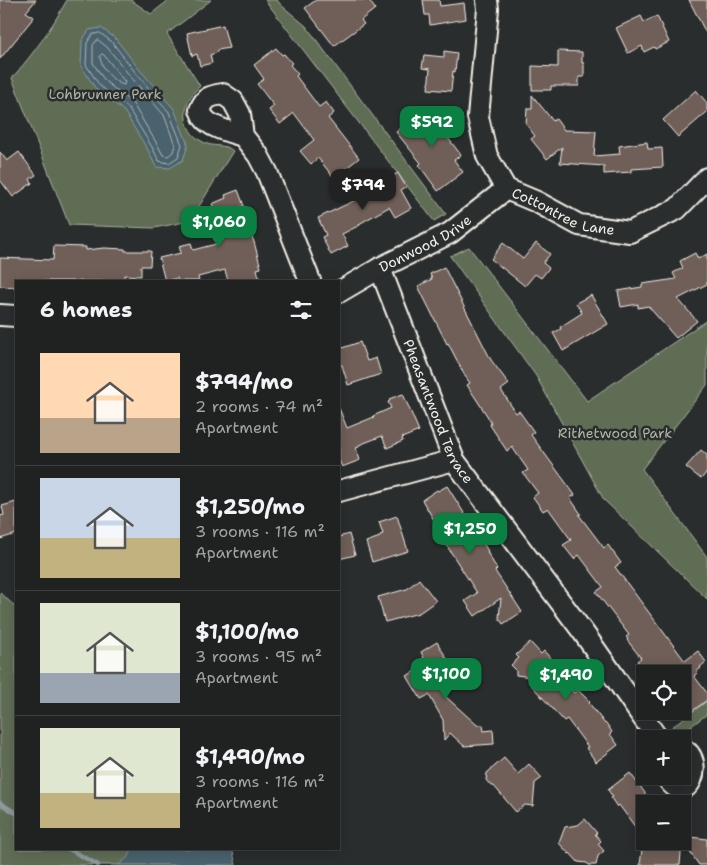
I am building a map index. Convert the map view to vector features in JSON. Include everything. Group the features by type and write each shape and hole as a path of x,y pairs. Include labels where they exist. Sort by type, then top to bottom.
{"street":[{"name":"Cottontree Lane","path":"487,0 488,9 478,116 487,156 506,189 536,202 579,226 630,232 677,209 707,178"},
{"path":"243,136 258,155 267,172 310,280"},
{"name":"Donwood Drive","path":"340,291 380,268 450,232 506,189"},
{"name":"Pheasantwood Terrace","path":"380,268 454,460 583,632 652,730"},
{"path":"0,315 15,316"},
{"path":"340,491 454,460"},
{"path":"674,785 683,789 693,788 704,775 706,767 703,759 691,752"}],"green space":[{"name":"Lohbrunner Park","path":"67,0 131,0 151,14 169,0 211,0 167,34 200,86 189,100 187,108 187,123 190,130 195,137 203,142 226,147 233,151 190,221 154,228 69,225 12,78 42,40"},
{"path":"265,0 277,0 306,26 446,214 434,221"},
{"name":"Rithetwood Park","path":"469,247 587,401 707,320 707,385 642,469 707,557 707,599 604,500 536,376 450,256"},
{"path":"0,593 15,606 15,850 227,850 225,865 0,865"},
{"path":"707,701 707,714 686,730 668,730 681,720 691,720 691,713"}],"water":[{"path":"101,28 115,38 174,109 188,145 183,160 170,168 156,167 124,111 96,89 81,66 82,41 89,30"},
{"path":"133,850 232,850 236,865 119,865"}],"building":[{"path":"0,0 36,0 26,12 34,17 0,59"},
{"path":"316,0 369,0 375,9 361,20 364,24 334,46 305,8"},
{"path":"423,0 439,0 440,6 464,3 466,19 430,25 429,15 425,15"},
{"path":"689,0 707,0 707,35"},
{"path":"641,16 644,22 657,16 669,42 644,52 642,46 628,53 616,28"},
{"path":"223,25 229,48 218,50 210,55 212,63 200,66 197,54 192,56 187,33"},
{"path":"276,48 292,63 290,65 298,74 296,76 319,107 326,102 334,113 328,118 359,158 334,178 318,158 311,164 300,151 314,140 294,113 280,124 269,110 274,106 257,84 264,79 254,65"},
{"path":"444,51 457,53 451,91 428,89 430,69 422,68 424,55 444,57"},
{"path":"558,51 582,52 584,77 579,77 579,86 551,86 551,90 532,90 532,66 558,67"},
{"path":"696,90 707,103 707,112 678,137 663,120"},
{"path":"532,95 553,121 556,119 564,130 596,131 594,156 620,154 619,146 647,142 648,149 662,148 663,167 631,169 631,172 604,174 604,166 560,163 562,147 547,159 531,139 535,136 526,124 527,109 532,109"},
{"path":"428,107 451,136 448,138 461,155 454,160 463,172 438,191 419,165 421,163 396,132"},
{"path":"0,152 7,161 19,152 36,175 30,179 32,183 13,197 0,180"},
{"path":"398,173 406,187 401,190 411,208 395,217 389,207 359,224 342,234 348,246 331,255 322,237 326,235 318,218 362,197 360,194"},
{"path":"238,190 244,206 240,207 254,242 261,268 257,269 260,280 228,280 225,270 198,277 199,280 178,280 177,278 165,280 159,258 181,253 179,246 191,243 193,250 216,244 203,212 214,208 212,204 226,198 225,195"},
{"path":"503,243 523,259 536,243 550,254 543,263 549,268 541,278 535,274 525,286 491,259"},
{"path":"54,246 86,247 86,250 104,248 125,249 125,251 151,251 150,266 141,266 141,276 124,275 124,280 15,280 15,287 0,286 0,258 53,260"},
{"path":"695,253 698,259 707,254 707,284 678,299 697,321 676,338 648,306 638,308 638,304 621,307 618,291 642,287 642,284 676,279 673,273 683,268 680,261"},
{"path":"444,267 491,360 509,384 501,390 516,413 519,411 534,432 531,435 575,495 570,498 581,514 579,515 604,548 608,545 621,563 615,567 685,661 698,651 706,662 694,676 707,693 707,700 691,712 691,665 640,665 637,661 641,658 627,640 626,637 629,635 596,592 603,587 579,555 574,559 563,545 571,540 548,508 543,511 533,497 538,493 523,473 528,470 512,447 507,451 490,425 488,417 467,385 470,383 447,344 418,286 432,279 430,274"},
{"path":"591,295 608,324 563,351 553,333 582,313 576,303"},
{"path":"360,342 367,361 376,358 381,374 348,385 342,365 340,365 340,349"},
{"path":"403,394 419,431 402,438 403,441 387,448 382,436 359,445 356,448 360,460 342,467 340,462 340,410 347,428 391,408 388,402 390,401 389,399"},
{"path":"701,450 707,455 707,472 701,479 686,467"},
{"path":"447,486 488,551 497,569 495,571 522,612 503,624 499,618 501,598 475,616 465,601 477,593 438,532 440,530 422,500"},
{"path":"15,502 15,534 0,539 0,516 4,515 2,506"},
{"path":"397,516 408,551 372,562 366,542 383,534 379,522"},
{"path":"349,534 355,555 340,559 340,537"},
{"path":"419,579 436,601 419,613 385,622 378,597 407,589"},
{"path":"437,642 450,664 437,672 446,687 445,696 477,725 483,725 484,731 493,730 494,744 464,746 450,733 444,740 443,720 429,695 421,699 407,676 418,669 416,665 425,660 421,652"},
{"path":"530,642 541,654 544,651 560,669 555,673 574,693 578,690 590,702 612,732 610,734 618,745 596,762 586,748 588,747 567,719 564,721 531,685 540,678 516,675 516,670 511,665 519,658 516,655"},
{"path":"504,758 518,774 529,764 542,778 535,783 533,806 525,805 516,812 494,786 491,786 486,780 487,773"},
{"path":"630,773 636,781 636,785 639,785 645,793 645,795 636,795 636,828 619,805 617,807 608,790"},
{"path":"585,819 597,833 595,834 601,841 598,844 604,851 598,856 596,865 578,862 559,843 565,827 578,825"},
{"path":"691,837 707,839 707,865 699,865 688,850 691,850"},
{"path":"642,850 681,850 680,865 640,865"}],"waterway":[{"path":"0,803 15,812"},
{"path":"71,850 98,865"}]}
